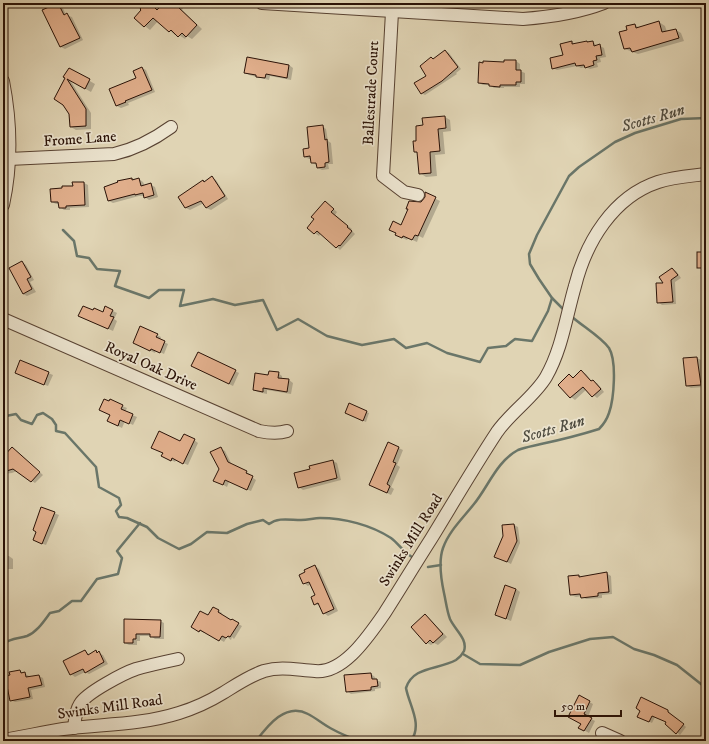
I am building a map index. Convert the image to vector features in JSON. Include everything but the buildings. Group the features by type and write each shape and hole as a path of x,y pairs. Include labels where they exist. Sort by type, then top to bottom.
{"street":[{"path":"262,3 523,19 550,17 604,3"},
{"name":"Ballestrade Court","path":"392,12 383,176 404,192 418,194"},
{"path":"3,81 7,100 9,159 8,184 3,205"},
{"name":"Frome Lane","path":"9,159 114,154 144,144 171,128"},
{"name":"Swinks Mill Road","path":"3,740 48,731 139,722 159,718 201,704 251,676 264,671 291,668 316,672 324,671 344,661 365,640 384,614 499,430 545,379 558,350 574,287 584,257 598,231 618,206 644,188 659,182 676,178 706,174"},
{"name":"Royal Oak Drive","path":"3,319 259,431 282,433 287,431"},
{"path":"74,728 76,712 80,704 87,696 135,669 178,659"},
{"path":"602,733 620,741"}],"waterway":[{"name":"Scotts Run","path":"564,310 552,298 539,279 530,264 529,254 537,235 569,176 579,167 615,142 635,133 681,119 706,118"},
{"path":"63,230 74,241 77,256 89,258 97,269 120,271 115,286 149,298 159,290 184,290 180,306 213,299 235,305 263,300 277,330 298,319 327,336 362,345 394,339 406,348 427,343 447,353 480,362 488,348 506,346 515,339 532,341 548,311 552,298"},
{"name":"Scotts Run","path":"411,741 416,728 414,714 406,688 409,681 420,672 456,660 464,651 465,647 463,639 450,619 441,576 441,553 449,536 474,504 499,467 511,455 523,448 599,429 608,415 611,407 614,380 612,354 601,339 571,316"},
{"path":"3,414 6,416 16,414 21,420 32,424 37,415 43,413 52,419 56,425 56,431 65,433 96,467 99,487 119,498 121,505 116,511 119,517 127,518 147,527 158,538 179,549 191,544 207,532 227,533 247,524 263,520 269,524 276,520 329,518 357,523 375,529 391,538 412,557"},
{"path":"3,644 12,639 31,634 40,626 50,613 59,611 72,601 81,601 97,579 118,574 122,558 117,551 140,523"},
{"path":"428,567 441,565"},
{"path":"463,654 480,664 520,665 549,652 590,639 613,637 634,649 654,655 677,665 706,688"},
{"name":"Scotts Run","path":"256,741 272,722 285,713 292,711 300,711 308,714 335,731 360,741"}]}
